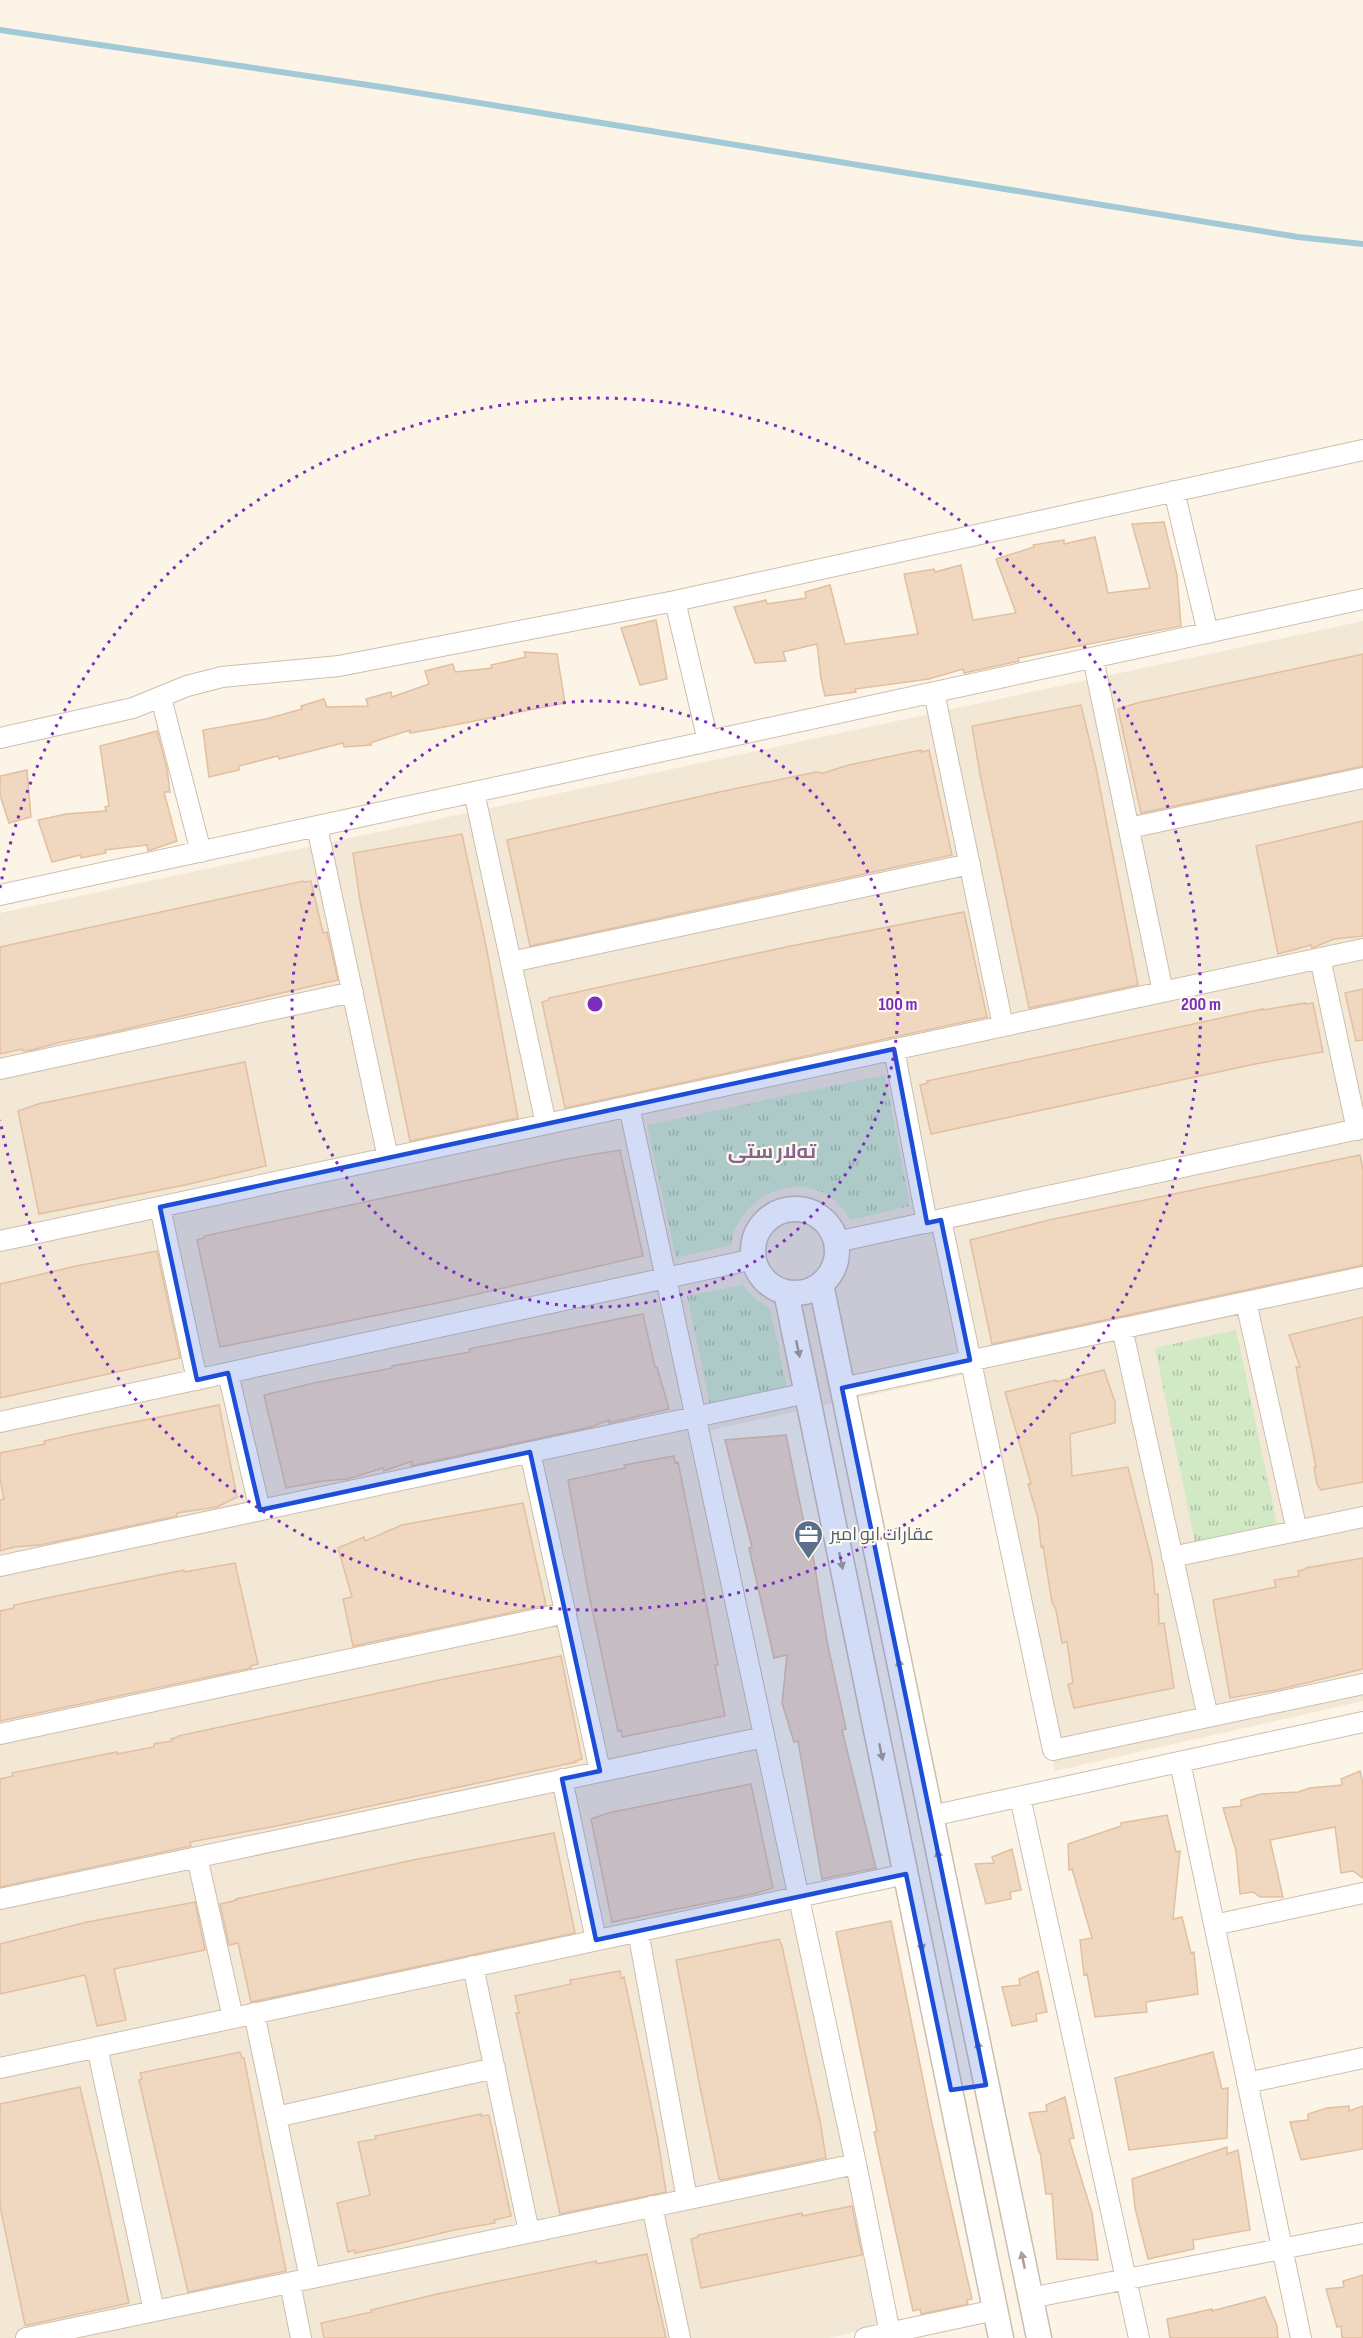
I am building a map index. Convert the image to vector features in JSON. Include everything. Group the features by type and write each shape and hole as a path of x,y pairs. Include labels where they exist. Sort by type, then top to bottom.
{"street":[{"path":"0,738 133,708 187,686 222,677 339,666 675,601 1363,450"},
{"path":"1174,491 1208,633"},
{"path":"0,895 1363,599"},
{"path":"675,601 708,741"},
{"path":"1093,658 1163,992"},
{"path":"934,692 1003,1026"},
{"path":"161,698 201,852"},
{"path":"1129,828 1363,778"},
{"path":"474,792 546,1124"},
{"path":"317,826 388,1158"},
{"path":"511,962 970,864"},
{"path":"0,1241 1363,949"},
{"path":"836,1242 1360,1129 1320,958"},
{"path":"0,1069 353,992"},
{"path":"894,1049 934,1221 970,1360 1053,1750 1363,1683"},
{"path":"629,1106 856,2164 890,2333"},
{"path":"160,1207 196,1380"},
{"path":"795,1209 809,1212 822,1219 831,1229 836,1242 837,1256 832,1270 821,1284 799,1293 786,1292 773,1287 763,1278 754,1259 754,1240 760,1227 770,1217 782,1211 795,1209"},
{"path":"0,1422 754,1259"},
{"path":"842,1388 1363,1277"},
{"path":"821,1284 1039,2338"},
{"path":"786,1292 1001,2338"},
{"path":"1246,1302 1297,1531"},
{"path":"1122,1328 1208,1717"},
{"path":"228,1373 260,1510"},
{"path":"0,1566 807,1393"},
{"path":"530,1452 600,1771"},
{"path":"1173,1557 1363,1516"},
{"path":"0,1734 566,1613"},
{"path":"931,1816 1363,1722"},
{"path":"0,1899 764,1737"},
{"path":"1180,1762 1301,2338"},
{"path":"562,1779 596,1940"},
{"path":"1020,1797 1139,2338"},
{"path":"197,1857 233,2018"},
{"path":"0,2068 906,1874"},
{"path":"1214,1925 1363,1893"},
{"path":"638,1931 687,2199"},
{"path":"473,1966 529,2232"},
{"path":"254,2013 310,2278"},
{"path":"97,2047 154,2311"},
{"path":"1247,2083 1363,2058"},
{"path":"276,2117 495,2068"},
{"path":"951,2090 986,2085"},
{"path":"26,2338 856,2164"},
{"path":"652,2206 680,2338"},
{"path":"1030,2298 1363,2233"},
{"path":"290,2283 301,2338"},
{"path":"866,2338 995,2310"}],"highlighted area":[{"path":"894,1049 927,1223 941,1220 970,1360 842,1388 986,2085 951,2090 906,1874 596,1940 562,1779 600,1771 530,1452 260,1510 228,1373 197,1380 160,1207"}],"shaded area":[{"path":"1363,621 1363,1701 1055,1771 968,1374 707,1431 898,2322 829,2338 0,2338 0,913"}],"green space":[{"path":"885,1075 910,1206 850,1220 828,1195 814,1189 798,1187 783,1189 768,1194 754,1203 737,1226 732,1237 732,1245 676,1258 647,1125"},
{"path":"743,1285 753,1297 770,1309 787,1388 710,1405 687,1296"},
{"path":"1236,1330 1278,1529 1196,1547 1155,1348"}],"building":[{"path":"1164,522 1177,575 1181,626 1018,658 1019,661 964,673 963,669 929,679 855,689 856,692 825,696 817,644 783,652 786,661 755,663 734,607 766,600 767,604 806,598 805,592 830,585 845,644 918,634 904,574 934,569 935,572 961,565 973,620 1016,613 996,559 1034,547 1033,545 1064,540 1064,544 1095,537 1108,593 1150,588 1132,524"},
{"path":"656,620 667,679 640,685 621,628"},
{"path":"524,652 557,654 565,703 434,729 410,733 410,730 370,743 371,745 344,747 343,743 279,759 278,756 239,766 239,770 209,777 203,730 266,719 302,709 301,706 324,699 327,707 368,706 366,699 391,692 392,697 429,684 425,671 453,664 455,672 492,668 491,665 526,657"},
{"path":"1363,654 1363,766 1141,813 1118,709"},
{"path":"1081,705 1096,768 1138,985 1029,1008 972,726"},
{"path":"157,731 167,769 170,792 164,792 177,841 148,851 147,845 105,850 106,853 81,858 80,855 52,862 38,820 66,814 106,811 105,807 109,806 100,746"},
{"path":"921,750 921,752 929,750 952,855 530,946 507,840"},
{"path":"27,770 31,817 9,823 0,795 0,776"},
{"path":"1363,821 1363,936 1334,939 1312,948 1311,945 1278,954 1256,846"},
{"path":"462,834 486,946 518,1118 410,1141 360,901 353,853"},
{"path":"311,881 323,933 327,932 338,980 32,1050 23,1051 22,1049 0,1054 0,947"},
{"path":"964,912 987,1017 565,1108 542,1002 549,998 786,947"},
{"path":"1363,989 1363,1040 1356,1041 1345,993"},
{"path":"1313,1003 1323,1052 1255,1064 931,1134 920,1085 928,1083 927,1081 1263,1009"},
{"path":"245,1062 266,1166 185,1185 39,1214 18,1111 38,1104"},
{"path":"620,1150 643,1256 447,1301 220,1347 197,1240 204,1236 572,1158"},
{"path":"1360,1155 1363,1171 1363,1265 992,1344 970,1240 1049,1220"},
{"path":"157,1251 180,1358 0,1398 0,1284 76,1266"},
{"path":"643,1314 655,1367 657,1367 669,1409 609,1423 609,1420 591,1427 411,1466 412,1461 384,1471 383,1468 348,1479 286,1488 264,1395 392,1368 392,1366 470,1352 469,1349"},
{"path":"1363,1317 1363,1482 1321,1490 1317,1484 1314,1467 1316,1467 1296,1367 1300,1367 1289,1335"},
{"path":"1104,1370 1115,1402 1115,1423 1070,1434 1072,1476 1128,1467 1152,1562 1155,1594 1158,1594 1159,1624 1164,1623 1174,1688 1074,1708 1068,1684 1073,1683 1067,1642 1062,1643 1056,1610 1052,1602 1043,1546 1041,1547 1038,1518 1028,1484 1031,1484 1005,1392"},
{"path":"219,1405 237,1497 217,1507 177,1513 177,1516 40,1545 14,1547 0,1551 0,1500 4,1499 0,1479 0,1453 45,1444 44,1441 80,1433"},
{"path":"786,1435 807,1538 810,1538 828,1646 846,1729 842,1730 876,1868 822,1879 798,1741 794,1742 782,1703 787,1655 774,1658 749,1548 752,1547 725,1440"},
{"path":"674,1456 675,1463 678,1462 702,1581 725,1716 622,1737 621,1730 618,1731 588,1590 568,1480 625,1468 624,1465"},
{"path":"523,1503 546,1605 353,1646 343,1599 352,1597 338,1548 364,1537 365,1541 402,1525"},
{"path":"1363,1558 1363,1669 1281,1689 1230,1698 1213,1600 1276,1587 1274,1580 1299,1576 1298,1571 1306,1568"},
{"path":"235,1563 258,1664 250,1666 251,1668 0,1721 0,1611 14,1608 14,1605 184,1570 184,1572"},
{"path":"561,1656 582,1759 576,1762 277,1826 190,1842 191,1846 0,1887 0,1779 13,1776 12,1773 154,1747 154,1744 172,1741 171,1739 178,1736"},
{"path":"1360,1771 1363,1783 1363,1878 1353,1871 1341,1873 1335,1827 1270,1840 1283,1897 1260,1897 1253,1892 1240,1894 1236,1851 1223,1808 1241,1806 1241,1800 1261,1794 1298,1792 1310,1788 1342,1785 1341,1779"},
{"path":"751,1784 773,1888 612,1922 591,1819 608,1813"},
{"path":"1167,1815 1176,1852 1180,1851 1173,1919 1182,1917 1191,1953 1194,1952 1198,1994 1146,2002 1147,2012 1095,2017 1087,1974 1084,1975 1080,1940 1092,1938 1072,1869 1069,1870 1068,1844 1121,1826 1121,1823"},
{"path":"554,1833 575,1933 251,2002 238,1943 229,1945 220,1904 413,1860"},
{"path":"1012,1849 1021,1890 1010,1892 1011,1899 986,1904 975,1864 994,1863 992,1857"},
{"path":"195,1902 205,1950 114,1969 126,2020 97,2026 85,1975 0,1994 0,1944 87,1922"},
{"path":"891,1921 931,2119 972,2299 967,2300 968,2304 921,2314 920,2309 913,2311 874,2132 877,2131 836,1932"},
{"path":"779,1939 820,2121 826,2158 721,2180 699,2082 676,1960"},
{"path":"620,1971 621,1978 624,1977 645,2075 666,2192 560,2214 516,2013 519,2013 515,1996 571,1984 570,1980"},
{"path":"1038,1971 1047,2012 1036,2014 1037,2021 1012,2026 1002,1987 1020,1985 1019,1979"},
{"path":"240,2052 244,2058 286,2271 188,2292 139,2080 142,2079 140,2073"},
{"path":"1213,2052 1222,2089 1228,2088 1227,2138 1129,2150 1115,2078"},
{"path":"80,2087 129,2303 25,2325 0,2206 0,2104"},
{"path":"1065,2097 1074,2138 1069,2139 1092,2213 1098,2260 1057,2259 1052,2194 1046,2194 1040,2152 1029,2113 1047,2111 1046,2105"},
{"path":"1349,2106 1349,2111 1363,2106 1363,2149 1301,2160 1290,2122 1308,2120 1308,2114 1327,2108"},
{"path":"481,2114 481,2116 489,2115 511,2216 494,2220 495,2223 355,2253 355,2250 348,2252 337,2203 370,2195 358,2142 376,2139 375,2136"},
{"path":"1227,2147 1227,2154 1238,2150 1250,2230 1193,2240 1194,2249 1148,2259 1135,2208 1132,2179"},
{"path":"852,2206 862,2255 701,2288 691,2239 698,2235 802,2213 802,2216"},
{"path":"647,2254 666,2338 324,2338 321,2323 437,2294 596,2261 597,2264"},
{"path":"1363,2275 1363,2338 1342,2338 1341,2326 1337,2327 1326,2289 1344,2287 1343,2281"},
{"path":"1265,2297 1277,2326 1278,2338 1170,2338 1167,2319 1212,2309 1212,2311"}],"waterway":[{"path":"0,30 388,88 1298,237 1363,244"}],"place":[{"name":"عقارات ابو امير","path":"809,1560"}],"district":[{"name":"ته‌لار ستی","path":"772,1152"}]}
